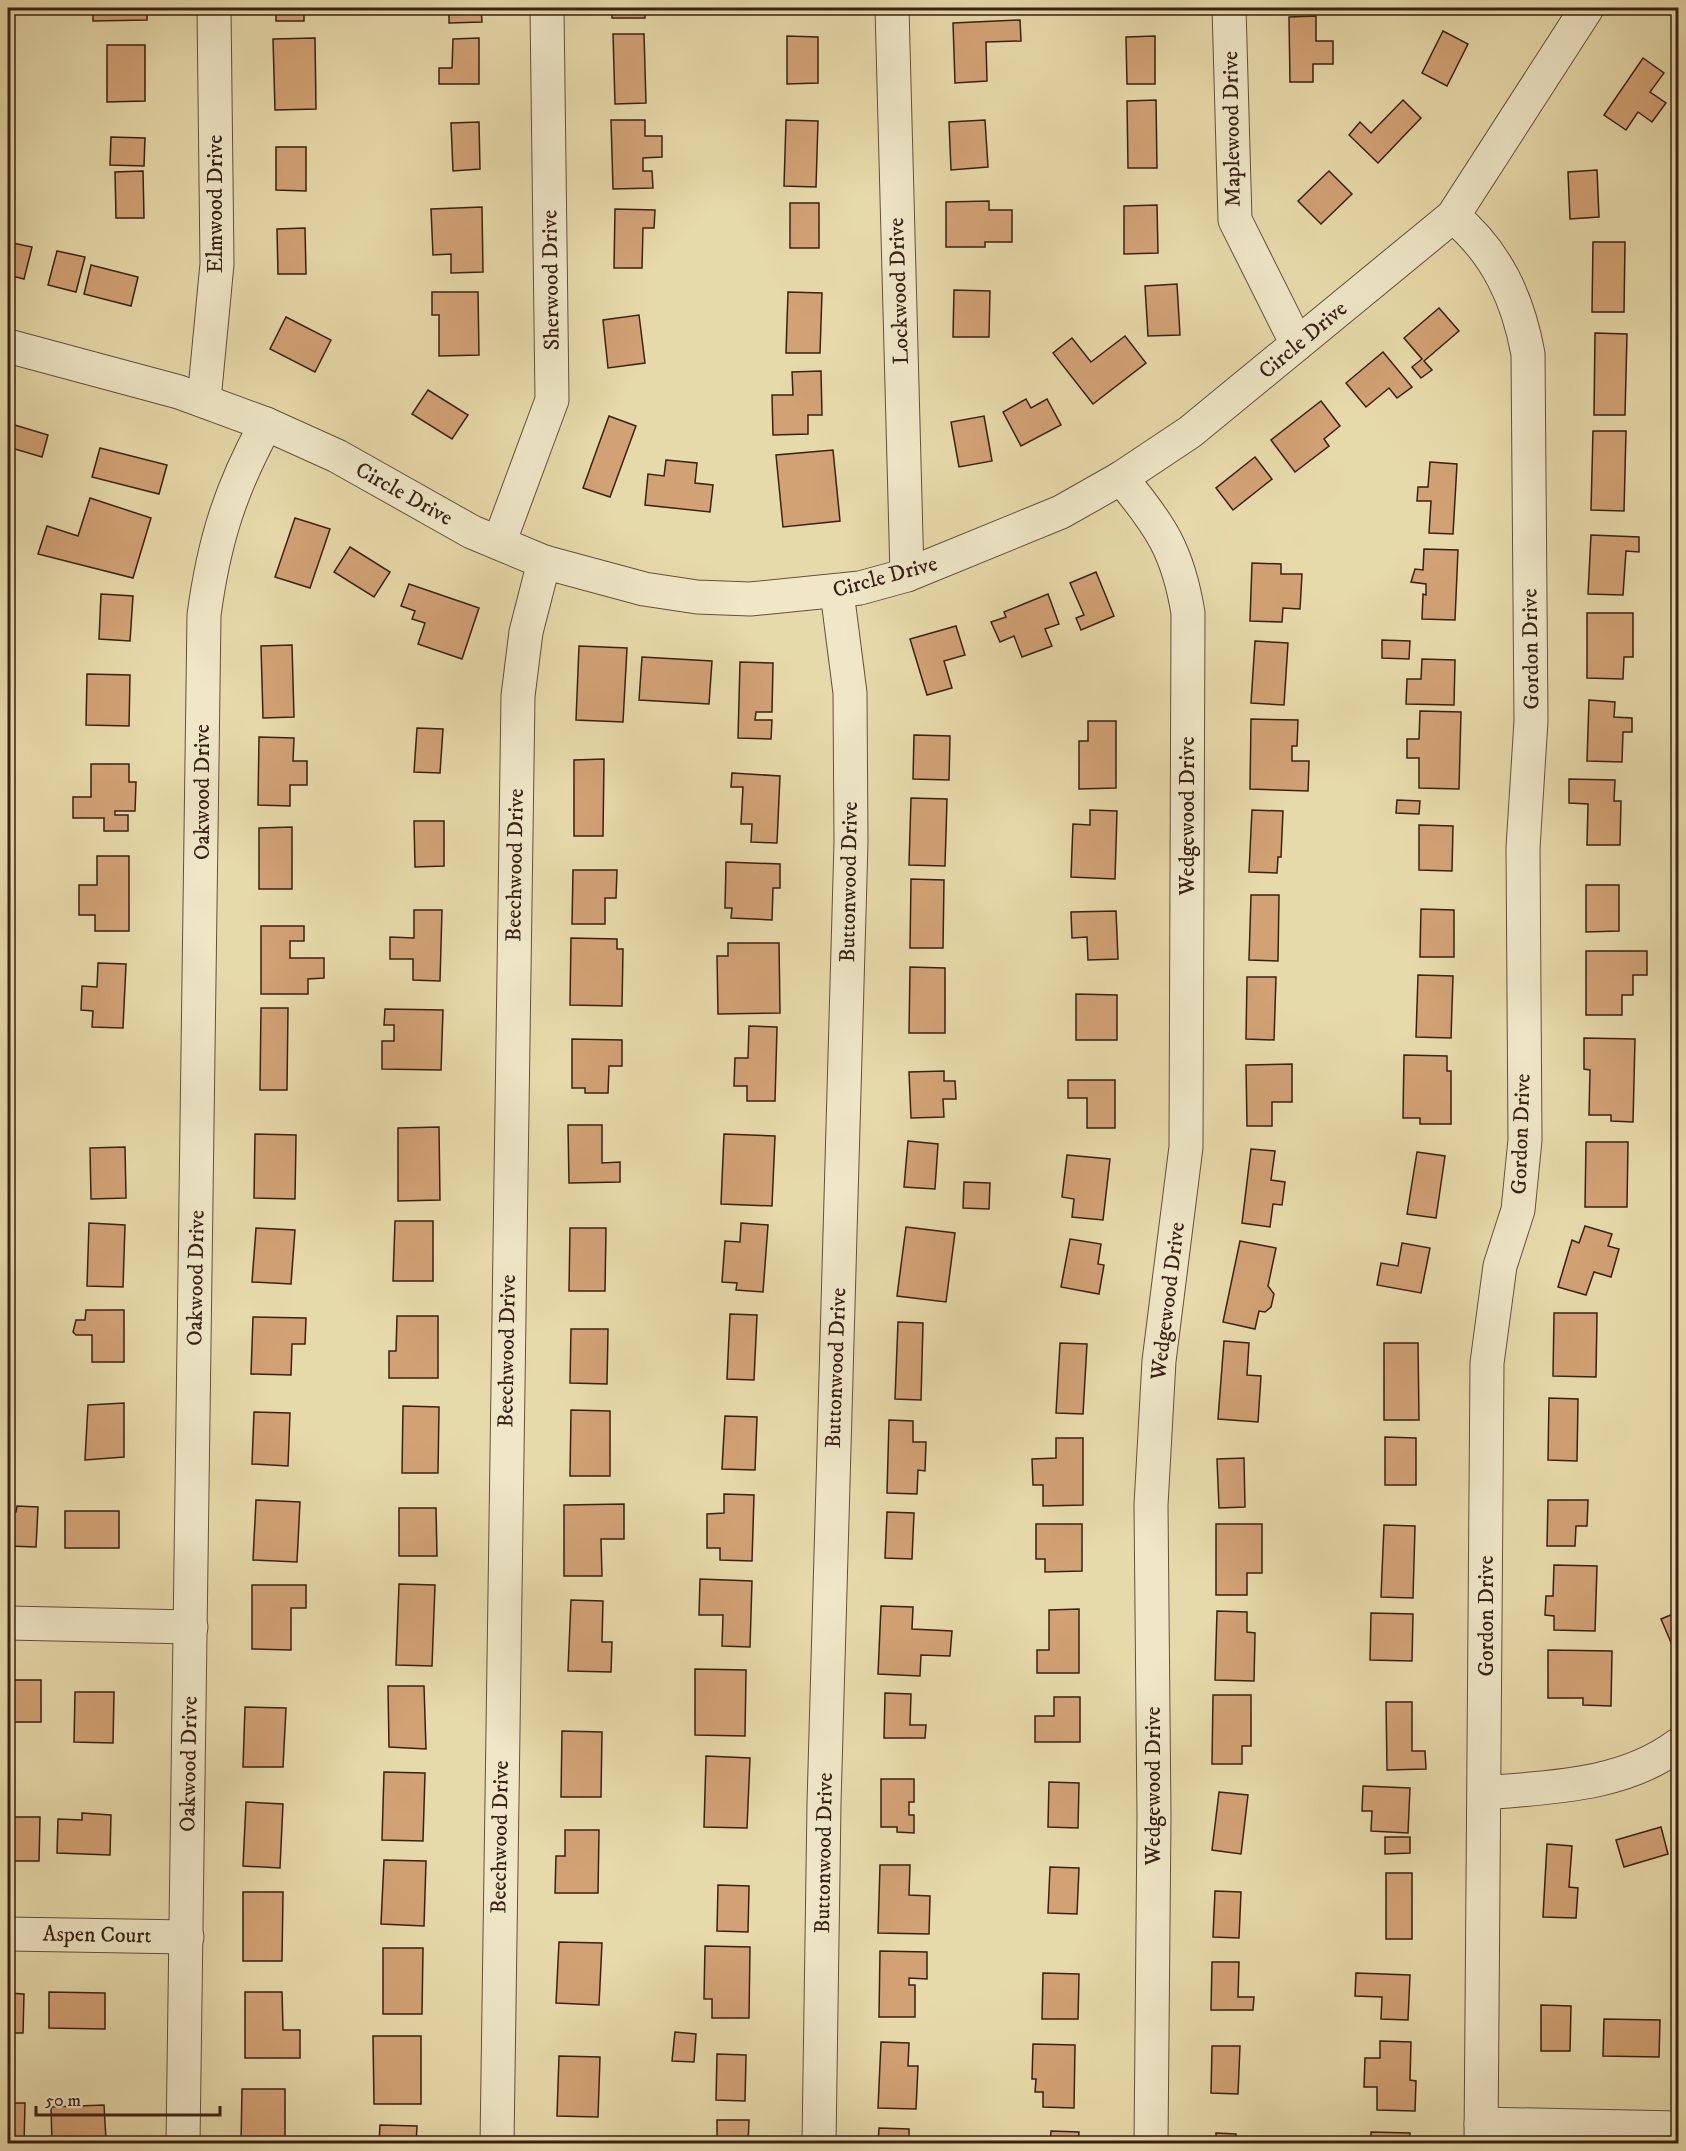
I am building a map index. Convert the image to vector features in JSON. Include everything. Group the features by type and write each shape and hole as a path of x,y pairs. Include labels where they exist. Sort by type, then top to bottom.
{"street":[{"name":"Elmwood Drive","path":"204,400 217,264 214,8"},
{"name":"Sherwood Drive","path":"499,543 552,400 547,8"},
{"name":"Lockwood Drive","path":"892,8 907,575"},
{"name":"Maplewood Drive","path":"1229,8 1235,220 1297,344"},
{"name":"Circle Drive","path":"8,346 204,400 266,424 337,456 472,532 544,562 644,589 697,597 750,600 837,592 907,575 1061,512 1121,478 1190,432 1454,216 1587,8"},
{"name":"Gordon Drive","path":"1454,216 1492,257 1510,287 1522,319 1528,354 1532,721 1523,848 1525,1140 1518,1210 1500,1266 1487,1362 1481,2134"},
{"name":"Oakwood Drive","path":"183,2144 204,615 210,564 226,508 243,466 266,424"},
{"name":"Wedgewood Drive","path":"1121,478 1155,519 1172,550 1182,581 1188,613 1186,1147 1159,1361 1151,1505 1154,1817 1152,2144"},
{"name":"Beechwood Drive","path":"497,2144 518,696 526,632 544,562"},
{"name":"Buttonwood Drive","path":"819,2144 824,1804 851,842 850,693 837,592"},
{"path":"8,1623 191,1627"},
{"path":"1485,1792 1552,1787 1617,1777 1664,1756 1678,1745"},
{"name":"Aspen Court","path":"8,1934 187,1937"},
{"path":"1481,2134 1678,2128"}],"building":[{"path":"93,8 147,8 147,20 93,21"},
{"path":"276,8 304,8 304,21 276,21"},
{"path":"449,8 481,8 482,22 449,23"},
{"path":"612,8 645,8 645,18 612,18"},
{"path":"1316,16 1316,41 1333,41 1333,64 1313,64 1313,82 1290,82 1289,17"},
{"path":"1020,20 1021,41 986,42 987,81 955,83 953,23"},
{"path":"1443,31 1468,44 1447,86 1422,73"},
{"path":"613,34 644,34 646,103 615,104"},
{"path":"787,36 818,37 818,83 787,84"},
{"path":"1155,36 1155,84 1127,84 1126,37"},
{"path":"315,38 316,109 275,110 273,39"},
{"path":"479,38 479,84 439,84 439,68 452,68 453,39"},
{"path":"107,45 145,45 145,101 107,102"},
{"path":"1643,58 1664,73 1650,92 1666,103 1652,122 1638,112 1626,130 1604,115"},
{"path":"1156,100 1157,168 1128,168 1127,101"},
{"path":"1403,100 1421,118 1378,163 1349,135 1360,122 1371,133"},
{"path":"611,120 645,120 645,136 662,136 662,157 643,158 643,171 652,171 653,188 613,189"},
{"path":"786,120 818,121 816,187 784,186"},
{"path":"985,120 988,167 951,170 949,122"},
{"path":"479,122 480,169 453,171 451,123"},
{"path":"111,137 145,138 144,166 110,165"},
{"path":"276,147 306,147 306,191 276,190"},
{"path":"1597,170 1599,217 1570,219 1568,172"},
{"path":"143,171 144,218 116,218 115,172"},
{"path":"1329,171 1352,194 1321,224 1298,201"},
{"path":"989,201 989,210 1012,210 1012,242 985,242 985,247 946,247 946,202"},
{"path":"790,203 819,203 819,248 790,248"},
{"path":"1157,205 1158,253 1124,254 1124,206"},
{"path":"482,207 483,272 451,273 451,254 433,255 431,209"},
{"path":"615,209 655,210 654,228 643,228 642,268 614,268"},
{"path":"305,228 306,274 278,274 277,229"},
{"path":"8,242 32,247 24,279 8,275"},
{"path":"1593,242 1625,242 1624,312 1592,312"},
{"path":"57,251 85,257 76,292 48,285"},
{"path":"91,265 138,277 131,306 84,294"},
{"path":"1177,284 1180,335 1148,336 1145,286"},
{"path":"954,290 990,291 989,337 953,337"},
{"path":"432,292 478,292 479,355 439,356 439,315 432,315"},
{"path":"788,292 822,293 820,353 786,353"},
{"path":"1439,308 1459,331 1424,361 1432,370 1421,378 1412,367 1422,359 1404,338"},
{"path":"639,315 645,363 608,368 603,320"},
{"path":"286,317 331,340 315,372 270,349"},
{"path":"1595,333 1627,334 1625,415 1594,415"},
{"path":"1125,336 1146,363 1093,404 1053,353 1072,338 1091,362"},
{"path":"1383,352 1412,387 1397,398 1389,388 1366,407 1346,383"},
{"path":"821,371 822,415 808,415 808,434 773,435 772,395 793,395 792,372"},
{"path":"428,390 468,415 452,439 412,414"},
{"path":"1026,399 1031,408 1047,399 1061,425 1021,446 1003,412"},
{"path":"1321,401 1340,426 1324,439 1329,446 1295,472 1271,440"},
{"path":"609,416 636,426 610,497 583,488"},
{"path":"984,416 992,461 959,467 951,422"},
{"path":"8,423 48,435 42,457 8,447"},
{"path":"1593,431 1626,431 1624,511 1591,510"},
{"path":"100,448 167,465 159,494 92,477"},
{"path":"833,450 840,521 783,527 776,455"},
{"path":"1255,457 1272,479 1233,510 1216,488"},
{"path":"666,460 697,463 695,483 713,485 710,512 645,505 648,474 664,476"},
{"path":"1430,462 1457,464 1453,534 1429,533 1431,501 1417,501 1418,487 1428,487"},
{"path":"90,498 151,518 133,578 38,554 47,526 78,536"},
{"path":"295,518 330,529 310,588 275,577"},
{"path":"1591,535 1639,537 1639,552 1626,551 1623,595 1588,594"},
{"path":"350,547 390,572 374,597 334,572"},
{"path":"1424,549 1458,550 1455,620 1422,619 1423,594 1426,595 1426,584 1411,582 1415,569 1423,570"},
{"path":"1252,563 1281,564 1281,574 1302,574 1300,609 1283,608 1282,622 1250,621"},
{"path":"1096,572 1114,616 1081,630 1076,618 1084,615 1070,583"},
{"path":"409,584 479,608 462,659 418,644 425,623 412,619 415,611 401,606"},
{"path":"101,594 133,596 130,641 99,639"},
{"path":"1048,594 1059,624 1045,629 1052,646 1022,657 1014,636 1000,642 991,622 1006,617 1004,612"},
{"path":"1587,613 1633,613 1633,657 1624,657 1623,679 1587,678"},
{"path":"956,626 965,655 944,661 952,688 927,695 910,639"},
{"path":"1382,640 1410,641 1409,659 1382,658"},
{"path":"1255,641 1288,643 1284,705 1251,703"},
{"path":"292,645 294,717 263,718 261,646"},
{"path":"579,646 627,648 623,722 576,720"},
{"path":"642,657 712,661 709,704 639,700"},
{"path":"1422,659 1455,660 1454,705 1406,704 1407,679 1421,679"},
{"path":"740,662 773,663 772,712 756,712 755,720 772,720 771,739 738,738"},
{"path":"87,674 130,675 129,726 86,725"},
{"path":"1589,700 1615,702 1614,717 1632,718 1632,732 1623,732 1622,762 1587,761"},
{"path":"1420,711 1461,712 1459,789 1419,788 1419,758 1407,758 1407,739 1419,739"},
{"path":"1251,719 1298,720 1297,746 1292,746 1292,761 1309,761 1308,791 1250,789"},
{"path":"1088,721 1116,721 1116,788 1079,789 1079,741 1088,741"},
{"path":"417,728 443,729 440,773 414,772"},
{"path":"914,735 950,736 949,780 913,779"},
{"path":"259,737 294,738 293,761 307,761 307,785 290,785 290,806 258,805"},
{"path":"604,759 603,836 574,836 574,760"},
{"path":"91,764 129,764 129,782 136,782 135,811 115,811 115,815 128,815 128,831 104,831 104,818 73,818 73,797 91,797"},
{"path":"732,773 780,776 777,843 751,842 752,824 741,824 743,787 731,787"},
{"path":"1569,779 1615,780 1614,801 1621,801 1620,845 1587,845 1588,804 1569,803"},
{"path":"911,798 947,799 945,866 909,865"},
{"path":"1397,800 1420,801 1419,814 1396,813"},
{"path":"1090,810 1117,811 1115,879 1071,877 1073,824 1090,825"},
{"path":"1252,810 1283,811 1281,857 1278,857 1277,873 1249,872"},
{"path":"414,821 444,821 444,866 415,867"},
{"path":"1419,825 1453,826 1452,871 1419,870"},
{"path":"292,827 292,889 259,889 259,828"},
{"path":"97,856 129,856 129,931 95,931 95,915 79,915 79,885 97,885"},
{"path":"726,862 780,864 780,888 773,888 772,920 731,918 732,908 725,908"},
{"path":"573,870 617,870 616,898 605,898 605,924 572,924"},
{"path":"911,879 944,880 943,948 910,948"},
{"path":"1586,885 1619,885 1619,931 1586,932"},
{"path":"1251,895 1279,895 1278,961 1249,960"},
{"path":"1421,909 1454,910 1454,957 1420,957"},
{"path":"414,910 442,910 440,981 413,980 413,959 390,959 390,937 414,938"},
{"path":"1116,911 1118,959 1088,960 1087,937 1072,938 1071,912"},
{"path":"261,926 304,926 304,941 290,941 290,958 324,958 324,978 308,979 308,994 261,994"},
{"path":"571,938 617,939 617,949 623,949 622,1006 570,1005"},
{"path":"728,943 779,943 780,1013 718,1014 717,956 728,956"},
{"path":"1586,951 1647,951 1647,975 1633,975 1633,995 1622,995 1622,1015 1586,1015"},
{"path":"98,963 126,964 123,1028 92,1027 93,1011 81,1010 82,986 97,987"},
{"path":"910,967 945,968 945,1033 909,1033"},
{"path":"1418,975 1453,976 1451,1038 1416,1037"},
{"path":"1247,977 1276,977 1274,1040 1246,1039"},
{"path":"1076,994 1117,995 1117,1040 1076,1040"},
{"path":"261,1008 288,1008 287,1090 260,1090"},
{"path":"385,1009 443,1010 441,1070 382,1069 382,1041 394,1041 394,1025 384,1025"},
{"path":"749,1026 777,1027 775,1101 747,1101 747,1086 734,1086 735,1058 748,1058"},
{"path":"1584,1038 1635,1039 1633,1122 1611,1121 1611,1115 1589,1115 1590,1070 1584,1069"},
{"path":"572,1039 622,1040 622,1066 609,1066 608,1093 585,1093 585,1088 572,1088"},
{"path":"1404,1055 1447,1056 1447,1071 1451,1071 1451,1124 1420,1124 1420,1118 1403,1118"},
{"path":"1292,1064 1292,1102 1272,1102 1272,1126 1247,1126 1246,1065"},
{"path":"944,1071 944,1081 955,1081 956,1099 943,1099 944,1117 911,1118 909,1072"},
{"path":"1068,1080 1115,1080 1115,1128 1087,1128 1087,1098 1068,1098"},
{"path":"568,1125 602,1125 602,1163 620,1162 620,1182 569,1183"},
{"path":"439,1127 440,1200 398,1201 398,1128"},
{"path":"255,1134 296,1135 295,1199 254,1198"},
{"path":"724,1134 775,1136 772,1206 721,1204"},
{"path":"908,1141 938,1144 935,1189 904,1187"},
{"path":"1586,1142 1628,1142 1627,1207 1585,1207"},
{"path":"125,1147 126,1198 91,1199 90,1148"},
{"path":"1251,1149 1275,1151 1271,1180 1285,1182 1282,1205 1273,1204 1270,1227 1242,1223"},
{"path":"1417,1152 1445,1156 1436,1218 1407,1214"},
{"path":"1067,1155 1110,1159 1103,1220 1072,1217 1074,1199 1062,1197"},
{"path":"964,1182 990,1183 989,1209 963,1208"},
{"path":"395,1221 433,1221 433,1281 393,1281"},
{"path":"89,1223 125,1225 123,1287 87,1286"},
{"path":"741,1223 768,1225 763,1292 736,1290 737,1283 722,1282 725,1241 740,1242"},
{"path":"1585,1226 1612,1234 1608,1246 1619,1249 1611,1277 1594,1272 1586,1295 1558,1287 1572,1240 1579,1243"},
{"path":"906,1227 955,1233 946,1302 897,1296"},
{"path":"256,1228 295,1230 291,1284 252,1282"},
{"path":"570,1228 606,1228 605,1291 569,1291"},
{"path":"1070,1239 1101,1244 1098,1264 1104,1265 1099,1294 1061,1287"},
{"path":"1240,1241 1276,1248 1268,1286 1274,1294 1271,1307 1265,1312 1259,1311 1255,1329 1223,1322"},
{"path":"1402,1243 1430,1248 1421,1293 1377,1285 1381,1263 1398,1266"},
{"path":"86,1310 124,1310 124,1362 92,1362 92,1335 76,1335 73,1332 76,1320 85,1320"},
{"path":"1554,1313 1597,1313 1596,1377 1553,1376"},
{"path":"730,1314 757,1315 754,1380 727,1379"},
{"path":"397,1316 438,1316 438,1378 389,1378 389,1351 396,1351"},
{"path":"253,1317 306,1318 305,1344 292,1344 291,1375 251,1374"},
{"path":"898,1322 923,1323 921,1400 895,1399"},
{"path":"571,1329 608,1329 607,1384 570,1383"},
{"path":"1224,1341 1249,1343 1247,1375 1261,1376 1258,1422 1218,1419"},
{"path":"1060,1343 1087,1344 1083,1414 1056,1413"},
{"path":"1384,1343 1418,1343 1419,1420 1384,1420"},
{"path":"1549,1398 1578,1399 1577,1461 1548,1460"},
{"path":"124,1403 124,1457 85,1460 88,1405"},
{"path":"403,1406 439,1407 438,1473 402,1473"},
{"path":"571,1410 610,1411 610,1476 570,1476"},
{"path":"254,1412 290,1413 288,1466 252,1464"},
{"path":"725,1416 757,1417 755,1470 722,1469"},
{"path":"889,1420 913,1421 913,1442 926,1442 925,1471 918,1470 917,1494 887,1493"},
{"path":"1385,1437 1416,1438 1416,1485 1385,1485"},
{"path":"1056,1438 1083,1438 1083,1505 1043,1506 1043,1485 1033,1485 1032,1459 1056,1458"},
{"path":"1244,1458 1245,1507 1219,1508 1217,1459"},
{"path":"724,1494 754,1495 752,1561 720,1560 720,1548 707,1548 707,1514 724,1513"},
{"path":"256,1500 300,1502 297,1562 253,1560"},
{"path":"1548,1500 1588,1500 1587,1526 1576,1526 1575,1546 1547,1546"},
{"path":"624,1504 624,1539 601,1539 602,1576 564,1576 564,1505"},
{"path":"17,1506 38,1507 36,1547 8,1546 8,1512 16,1512"},
{"path":"399,1508 436,1508 437,1556 399,1556"},
{"path":"65,1511 119,1511 119,1548 65,1548"},
{"path":"887,1512 914,1513 912,1559 885,1558"},
{"path":"1036,1524 1082,1524 1082,1571 1045,1572 1045,1559 1036,1559"},
{"path":"1216,1524 1262,1524 1262,1573 1247,1573 1247,1595 1216,1595"},
{"path":"1384,1525 1415,1526 1413,1598 1381,1597"},
{"path":"1554,1565 1597,1566 1595,1631 1554,1630 1554,1616 1545,1615 1546,1596 1553,1596"},
{"path":"700,1579 752,1581 750,1647 722,1646 723,1615 699,1615"},
{"path":"399,1584 435,1585 432,1666 396,1665"},
{"path":"252,1585 306,1585 306,1608 291,1608 291,1650 252,1649"},
{"path":"571,1600 603,1601 602,1642 612,1642 611,1672 568,1671"},
{"path":"881,1606 913,1607 912,1629 952,1631 950,1656 921,1655 920,1676 878,1674"},
{"path":"1079,1609 1079,1673 1037,1673 1037,1650 1049,1650 1049,1610"},
{"path":"1217,1611 1247,1612 1247,1632 1255,1633 1254,1681 1215,1680"},
{"path":"1678,1612 1678,1659 1661,1619"},
{"path":"1371,1613 1413,1614 1412,1661 1370,1660"},
{"path":"1548,1650 1612,1651 1611,1706 1583,1705 1583,1698 1548,1698"},
{"path":"695,1669 746,1670 745,1736 695,1735"},
{"path":"8,1680 41,1680 41,1722 8,1722"},
{"path":"388,1686 424,1686 426,1749 389,1747"},
{"path":"75,1692 114,1692 113,1743 74,1742"},
{"path":"885,1693 911,1694 910,1725 926,1725 925,1738 884,1738"},
{"path":"1213,1695 1251,1695 1251,1746 1242,1746 1242,1764 1212,1764"},
{"path":"1054,1697 1080,1697 1080,1742 1035,1742 1035,1716 1054,1716"},
{"path":"1386,1702 1412,1702 1412,1751 1425,1751 1426,1769 1387,1770"},
{"path":"245,1707 286,1708 283,1767 243,1767"},
{"path":"562,1731 602,1732 601,1797 561,1797"},
{"path":"706,1756 750,1758 747,1828 704,1827"},
{"path":"384,1772 425,1773 423,1841 382,1840"},
{"path":"881,1779 914,1779 914,1802 909,1802 909,1815 914,1815 914,1833 897,1832 897,1827 881,1827"},
{"path":"1049,1782 1079,1783 1078,1828 1048,1827"},
{"path":"1363,1786 1410,1788 1408,1833 1371,1831 1372,1811 1362,1811"},
{"path":"1219,1792 1248,1795 1241,1854 1212,1850"},
{"path":"246,1802 283,1804 280,1868 243,1866"},
{"path":"82,1813 111,1815 110,1855 57,1853 58,1819 82,1820"},
{"path":"8,1817 40,1817 39,1861 8,1861"},
{"path":"1661,1827 1668,1854 1624,1867 1616,1840"},
{"path":"565,1830 599,1830 598,1893 555,1893 556,1856 565,1856"},
{"path":"1385,1837 1410,1837 1410,1853 1385,1854"},
{"path":"1547,1844 1572,1846 1569,1887 1578,1888 1576,1918 1543,1917"},
{"path":"384,1860 426,1861 424,1926 381,1924"},
{"path":"880,1865 910,1865 909,1895 930,1896 929,1934 878,1933"},
{"path":"1050,1867 1079,1868 1077,1914 1048,1913"},
{"path":"1386,1873 1412,1873 1412,1939 1386,1939"},
{"path":"718,1885 749,1886 748,1932 717,1931"},
{"path":"1215,1891 1241,1892 1239,1938 1213,1937"},
{"path":"243,1892 283,1892 282,1961 243,1961"},
{"path":"559,1942 602,1943 599,2005 556,2003"},
{"path":"705,1946 750,1947 749,2018 712,2018 712,1999 704,1999"},
{"path":"383,1948 423,1948 422,2014 383,2014"},
{"path":"880,1951 927,1952 927,1979 909,1978 909,1985 915,1985 915,2017 879,2017"},
{"path":"1212,1962 1239,1962 1238,1997 1254,1997 1253,2010 1211,2010"},
{"path":"1043,1973 1079,1974 1078,2019 1042,2019"},
{"path":"1356,1973 1410,1975 1408,2020 1381,2019 1382,1997 1355,1996"},
{"path":"49,1992 105,1993 105,2029 49,2028"},
{"path":"245,1992 282,1992 283,2030 300,2030 300,2058 245,2058"},
{"path":"8,1993 24,1994 23,2033 8,2033"},
{"path":"1541,2005 1571,2006 1570,2051 1541,2051"},
{"path":"1604,2019 1660,2020 1659,2057 1603,2056"},
{"path":"675,2032 696,2034 694,2062 672,2061"},
{"path":"373,2036 421,2036 421,2104 374,2104"},
{"path":"1380,2041 1411,2042 1410,2080 1416,2081 1415,2111 1377,2110 1377,2087 1364,2087 1365,2058 1380,2058"},
{"path":"881,2042 909,2043 908,2066 918,2066 916,2109 878,2108"},
{"path":"1033,2044 1075,2045 1074,2108 1043,2107 1043,2092 1035,2092 1036,2079 1032,2079"},
{"path":"1212,2046 1240,2046 1238,2094 1211,2093"},
{"path":"717,2054 746,2055 745,2101 716,2100"},
{"path":"559,2056 600,2057 598,2117 557,2116"},
{"path":"242,2089 285,2089 285,2144 241,2144"},
{"path":"8,2103 25,2103 24,2144 8,2144"},
{"path":"104,2105 106,2140 52,2142 51,2107"},
{"path":"717,2120 749,2120 748,2144 717,2144"},
{"path":"380,2125 417,2126 416,2144 379,2144"},
{"path":"879,2128 909,2129 909,2144 878,2144"},
{"path":"1051,2131 1079,2132 1078,2144 1050,2144"},
{"path":"1371,2132 1410,2133 1409,2144 1371,2144"},
{"path":"1216,2133 1236,2134 1235,2144 1216,2144"}]}
